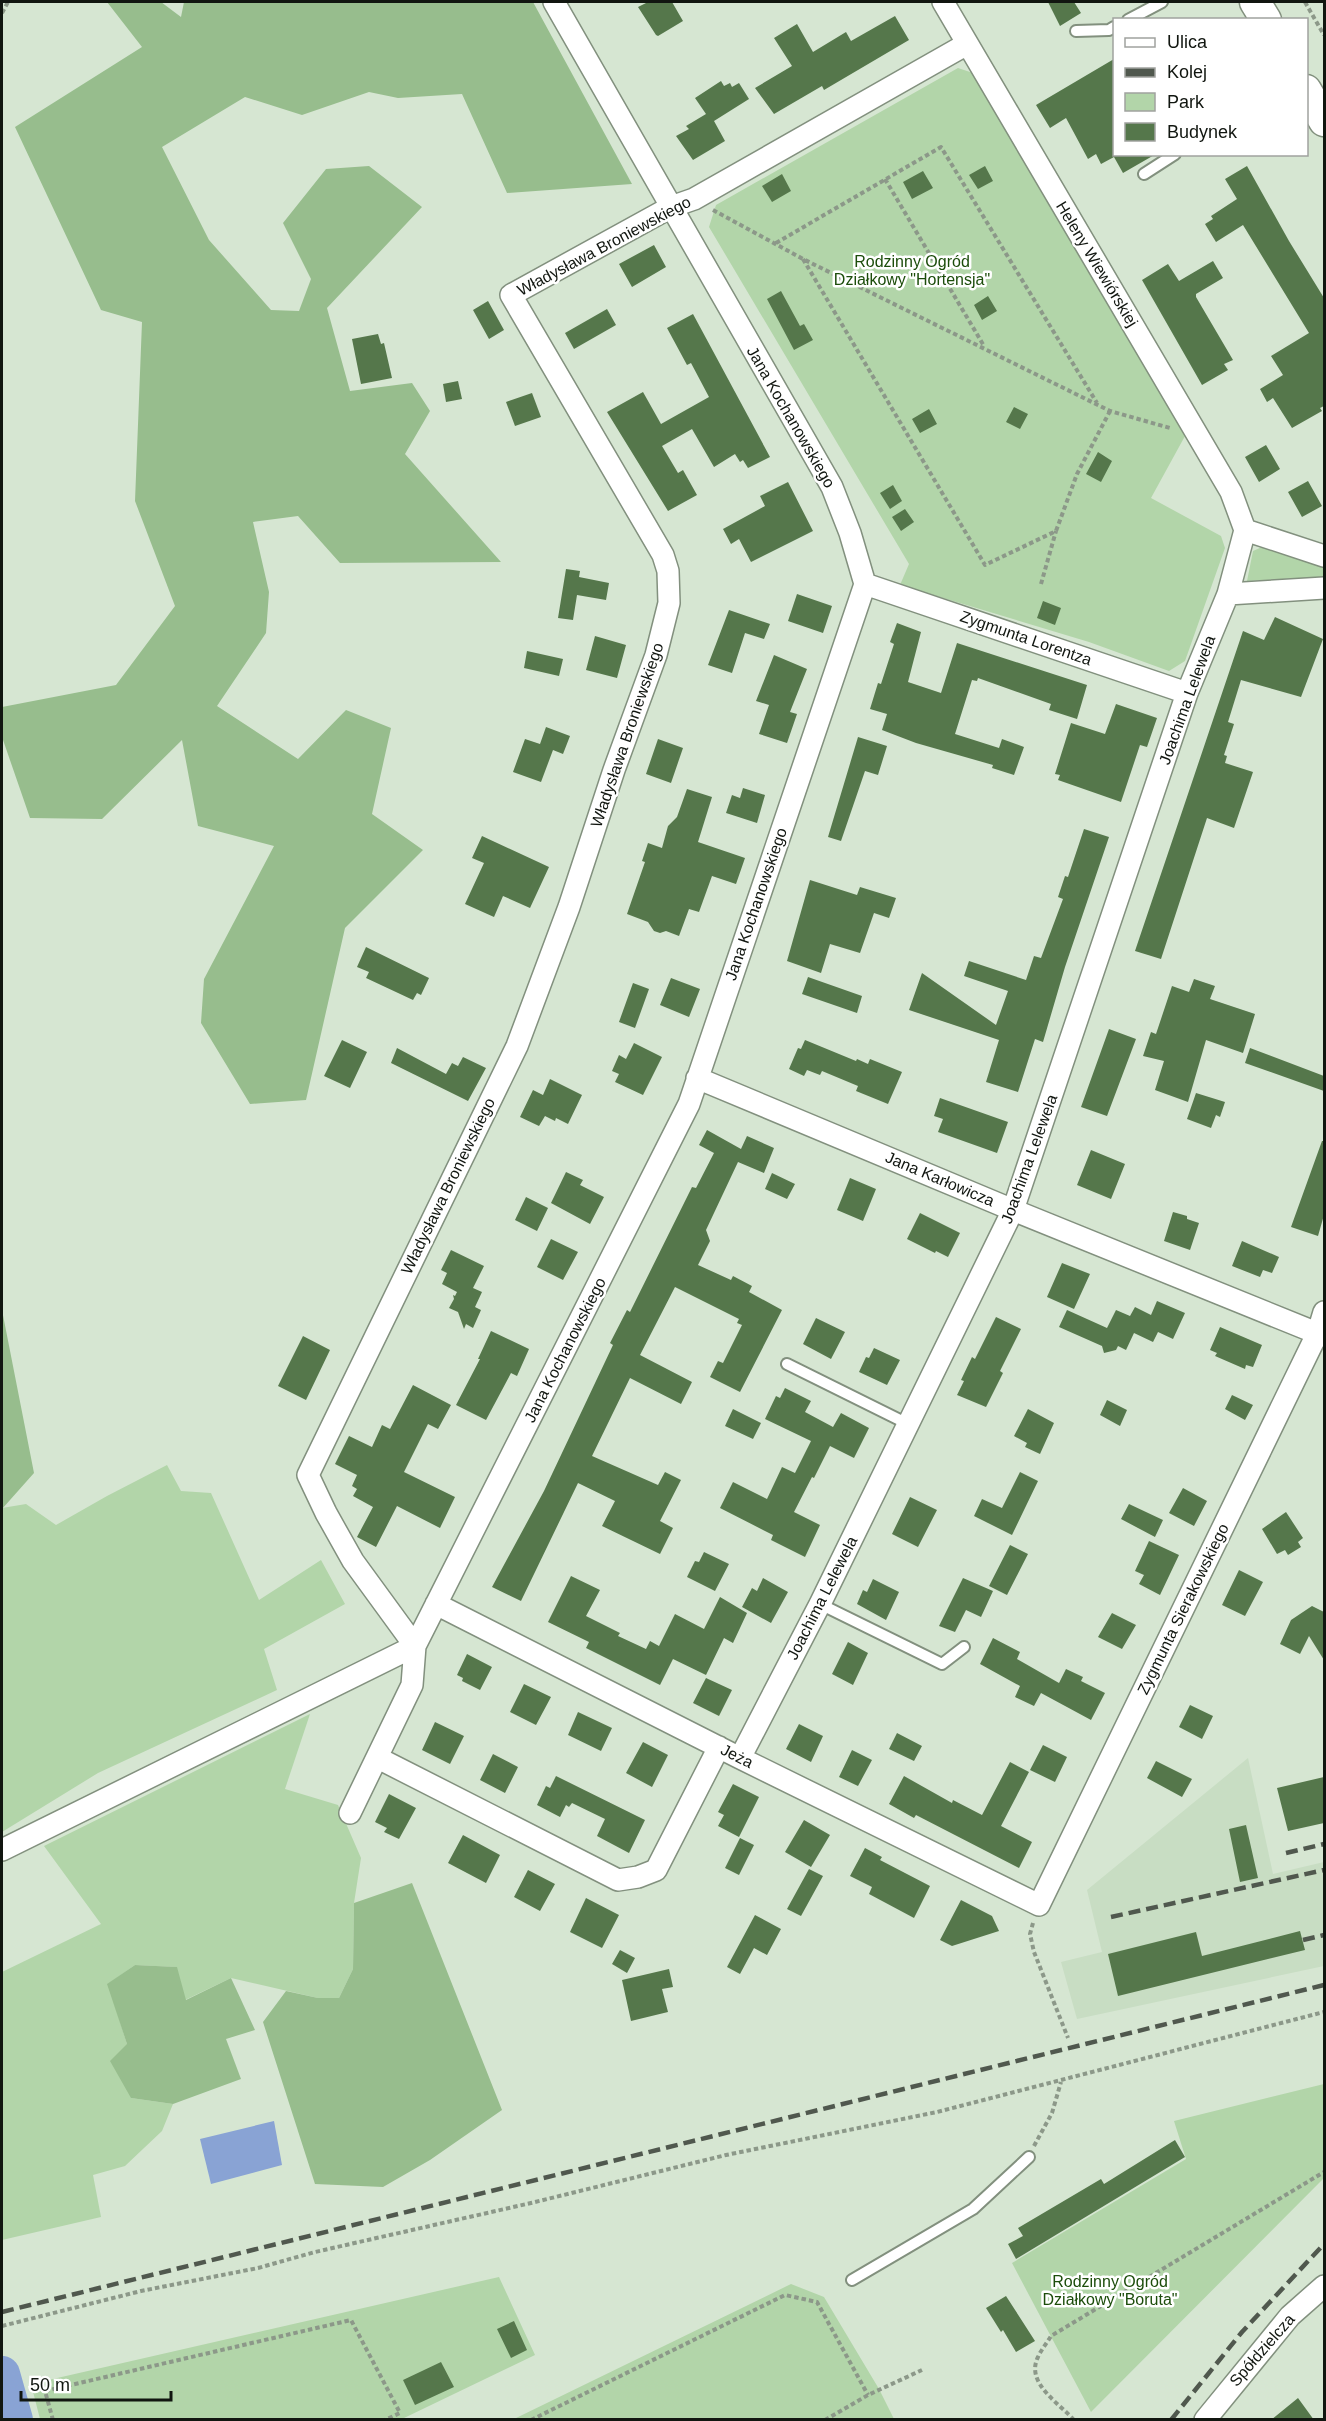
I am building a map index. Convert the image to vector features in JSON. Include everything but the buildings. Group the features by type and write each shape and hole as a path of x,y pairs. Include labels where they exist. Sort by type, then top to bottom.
{"main road":[{"path":"1255,2 1265,18"},
{"path":"1308,93 1324,121"}],"street":[{"name":"Jana Kochanowskiego","path":"350,1813 412,1685 415,1646 689,1104 865,584 850,533 832,487 554,2"},
{"name":"Heleny Wiewiórskiej","path":"943,2 1231,492 1245,531"},
{"name":"Władysława Broniewskiego","path":"415,1646 353,1561 308,1475 517,1046 569,907 614,770 643,693 656,655 669,603 668,571 663,555 511,295 671,207 694,199 967,44"},
{"path":"1245,531 1324,556"},
{"name":"Joachima Lelewela","path":"740,1758 820,1604 1014,1210 1187,693 1227,594 1245,531"},
{"name":"Zygmunta Lorentza","path":"865,584 1187,693"},
{"path":"1227,594 1324,588"},
{"name":"Jana Karłowicza","path":"697,1078 1014,1210 1321,1334"},
{"name":"Zygmunta Sierakowskiego","path":"1039,1905 1321,1334 1324,1312"},
{"name":"Jeża","path":"436,1604 740,1758 1039,1905"},
{"path":"2,1850 415,1646"},
{"path":"378,1758 618,1880 638,1877 656,1870 719,1747"},
{"name":"Spółdzielcza","path":"1205,2420 1290,2316 1324,2286"}],"lane":[{"path":"1132,18 1162,2"},
{"path":"1076,31 1109,30 1113,28"},
{"path":"1144,174 1171,156"},
{"path":"787,1364 908,1424"},
{"path":"820,1604 942,1664 963,1647"},
{"path":"852,2280 973,2209 1029,2157"}],"path":[{"path":"2,13 8,2"},
{"path":"1305,2 1324,35"},
{"path":"775,243 941,147 1098,404"},
{"path":"885,179 985,347"},
{"path":"694,199 803,259 985,347 1110,411 1166,429 1180,428 1190,421"},
{"path":"803,259 985,565 1056,531"},
{"path":"1041,584 1056,531 1077,474 1110,411"},
{"path":"1039,1905 1030,1934 1034,1952 1068,2038"},
{"path":"4,2326 141,2291 258,2268 315,2252 531,2203 726,2155 937,2112 1324,2012"},
{"path":"1029,2157 1052,2113 1061,2081"},
{"path":"1074,2420 1038,2382 1036,2359 1051,2336 1324,2172"},
{"path":"531,2420 785,2295 817,2302 868,2395"},
{"path":"53,2420 45,2391 351,2320 400,2413 385,2420"},
{"path":"825,2420 868,2395 922,2370"}],"shaded area":[{"path":"1248,1758 1273,1874 1324,1862 1324,1966 1077,2019 1061,1962 1102,1952 1087,1890"}],"green space":[{"path":"107,2 161,2 181,17 184,2 533,2 632,184 507,193 462,94 398,98 369,92 302,115 245,97 162,147 209,240 271,310 299,311 311,279 283,223 326,169 369,166 422,207 327,308 350,391 412,383 430,411 405,454 501,562 340,563 298,516 253,522 269,592 266,633 217,706 298,759 346,710 391,728 372,814 423,850 345,928 306,1100 250,1104 201,1023 204,979 274,846 198,826 182,740 102,819 30,818 2,737 2,707 116,685 175,606 135,501 142,322 101,310 15,127 142,47"},
{"name":"Rodzinny Ogród Działkowy \"Hortensja\"","path":"958,68 973,73 1185,436 1151,498 1221,536 1225,548 1185,661 1169,671 1089,642 900,585 909,564 709,227 716,205"},
{"path":"1262,547 1324,568 1324,577 1247,581 1253,551"},
{"path":"2,1310 34,1473 2,1509"},
{"path":"167,1465 181,1491 211,1493 259,1600 321,1560 345,1604 264,1649 277,1690 98,1773 2,1832 2,1508 26,1504 56,1525"},
{"path":"310,1714 285,1789 338,1805 361,1858 354,1903 353,1969 339,1998 318,1998 231,1978 185,2000 176,1967 135,1965 108,1984 127,2044 131,2098 173,2104 162,2131 125,2166 93,2175 101,2217 2,2240 2,1972 101,1924 44,1846"},
{"path":"412,1883 502,2110 430,2160 383,2187 315,2184 263,2022 286,1991 318,1998 339,1998 353,1969 354,1903"},
{"path":"135,1965 177,1967 186,2000 231,1978 255,2030 226,2039 241,2079 173,2104 131,2098 110,2061 127,2044 107,1984"},
{"name":"Rodzinny Ogród Działkowy \"Boruta\"","path":"1324,2084 1324,2178 1091,2412 1012,2263 1186,2159 1174,2121"},
{"path":"499,2277 535,2355 402,2419 40,2419 31,2384"},
{"path":"791,2284 824,2297 879,2389 894,2419 514,2419"}],"water":[{"path":"274,2121 282,2165 211,2184 200,2139"}],"waterway":[{"path":"2,2374 15,2420"}],"railway":[{"path":"1286,1853 1324,1844"},
{"path":"1111,1917 1324,1870"},
{"path":"1303,1940 1324,1935"},
{"path":"2,2312 1324,1985"},
{"path":"1171,2420 1242,2332 1324,2244"}]}
